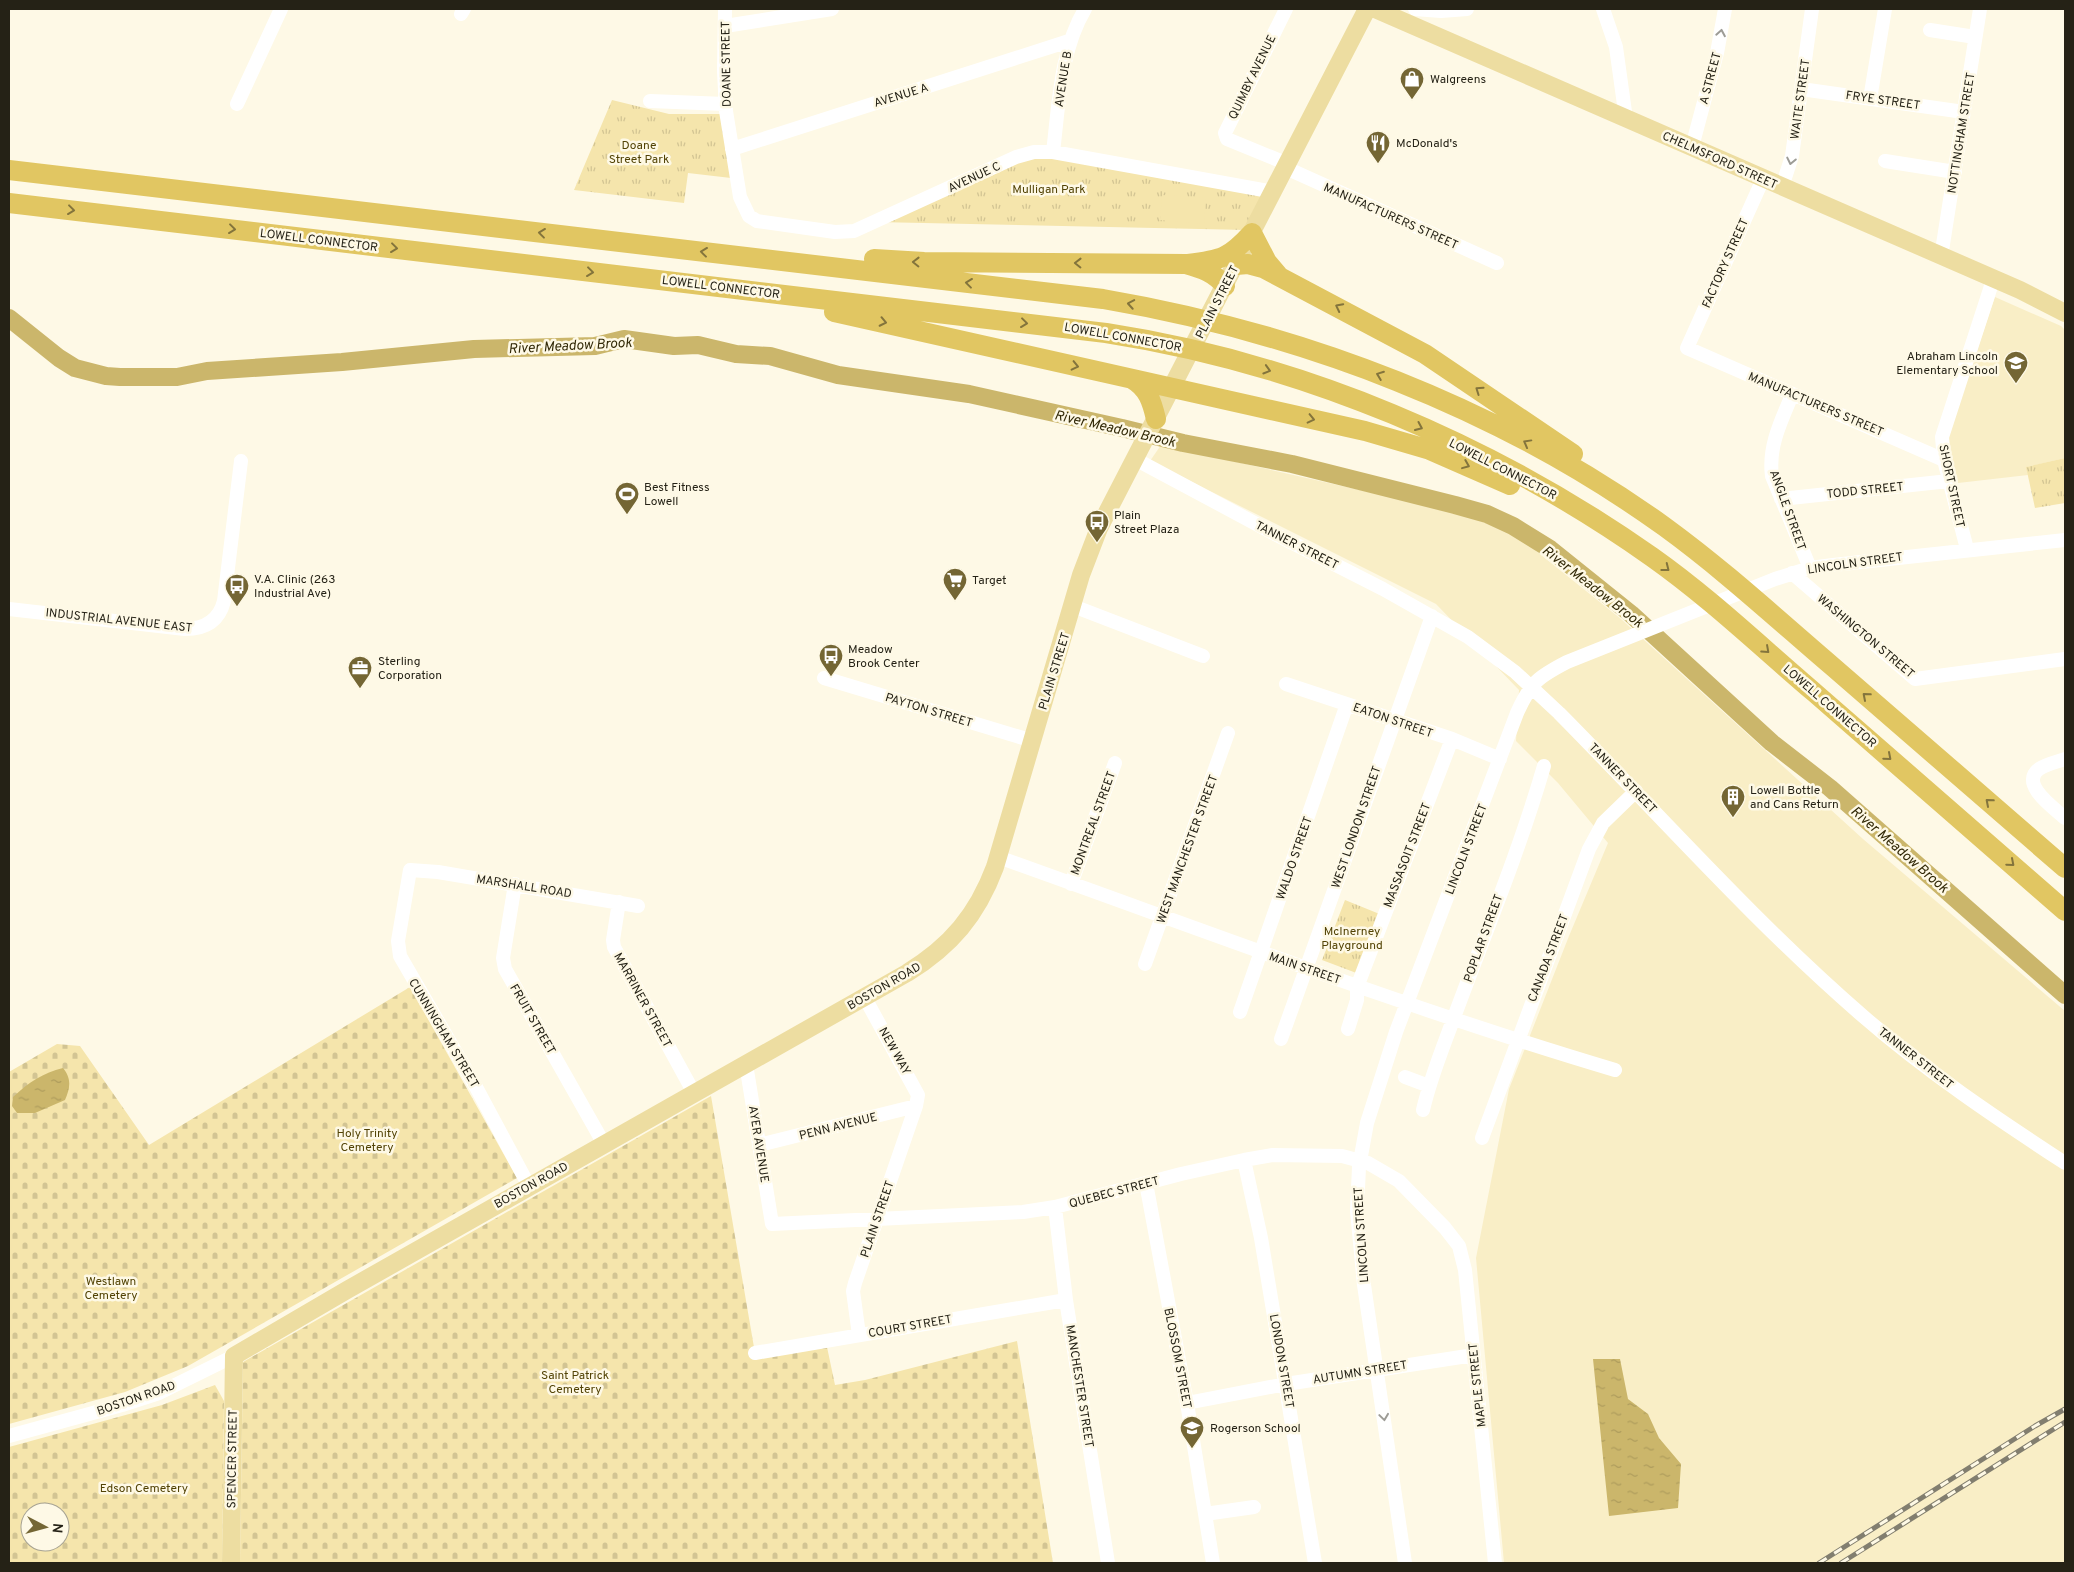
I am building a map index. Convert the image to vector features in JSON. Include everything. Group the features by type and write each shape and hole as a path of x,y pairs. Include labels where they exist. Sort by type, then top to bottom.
{"highway":[{"path":"9,170 1102,299 1178,314 1290,343 1356,366 1425,394 1484,421 1555,457 1642,512 1728,576 1762,604 2065,868"},
{"name":"LOWELL CONNECTOR","path":"16,203 1071,328 1164,343 1220,356 1332,391 1419,426 1506,468 1570,504 1636,546 1694,589 1729,618 2065,911"},
{"path":"736,256 915,262 1186,264 1209,262 1230,255 1252,233 1267,262 1282,278"},
{"path":"1186,264 1207,271 1225,286"},
{"path":"1236,265 1254,265 1282,278 1381,329 1444,366 1620,487 1662,520 1686,544"},
{"path":"733,289 1366,431 1430,450 1475,468 1636,546"},
{"path":"1132,379 1145,389 1152,402 1156,419"}],"main road":[{"name":"PLAIN STREET","path":"998,857 1089,553 1138,453 1174,387 1287,166 1377,9"},
{"name":"CHELMSFORD STREET","path":"1377,9 1993,280 2020,290 2065,313"},
{"name":"BOSTON ROAD","path":"234,1356 529,1186 865,998 931,957 952,940 972,914 988,885 998,857"},
{"name":"SPENCER STREET","path":"231,1563 234,1356"}],"street":[{"path":"237,104 281,9"},
{"name":"DOANE STREET","path":"725,9 725,104 732,149"},
{"path":"725,26 832,9"},
{"name":"AVENUE B","path":"1053,152 1069,42 1085,9"},
{"name":"QUIMBY AVENUE","path":"1286,9 1225,133 1227,139 1287,166"},
{"path":"1415,9 1441,11 1467,9"},
{"path":"1604,9 1616,47 1626,119"},
{"name":"A STREET","path":"1692,147 1719,44 1725,9"},
{"name":"WAITE STREET","path":"1782,187 1792,156 1812,9"},
{"path":"1870,99 1885,9"},
{"name":"NOTTINGHAM STREET","path":"1941,257 1980,9"},
{"path":"1930,30 1976,37"},
{"name":"AVENUE A","path":"732,149 1069,42"},
{"name":"FRYE STREET","path":"1801,89 1964,112"},
{"path":"650,101 725,104"},
{"name":"AVENUE C","path":"732,149 740,197 749,216 765,223 846,233 864,228 1016,158 1034,152 1053,152 1274,192"},
{"path":"1885,161 1955,172"},
{"name":"MANUFACTURERS STREET","path":"1287,166 1497,263"},
{"name":"FACTORY STREET","path":"1687,348 1763,179"},
{"name":"SHORT STREET","path":"1967,549 1944,460 1942,437 1993,280"},
{"name":"MANUFACTURERS STREET","path":"1687,348 1944,460"},
{"name":"ANGLE STREET","path":"1792,395 1772,450 1772,476 1810,568"},
{"name":"TANNER STREET","path":"1138,453 1275,534 1432,616 1485,648 1531,686 1787,946 1864,1018 1987,1111 2065,1163"},
{"name":"INDUSTRIAL AVENUE EAST","path":"9,609 185,629 200,628 207,625 219,615 224,601 241,461"},
{"name":"TODD STREET","path":"1781,499 1949,481"},
{"name":"LINCOLN STREET","path":"1405,1563 1364,1285 1357,1211 1358,1176 1364,1136 1407,1004 1517,713 1531,686 1539,677 1567,662 1792,573 1810,568 1967,549 2065,540"},
{"name":"WASHINGTON STREET","path":"1792,573 1915,679 2065,659"},
{"path":"1072,606 1203,656"},
{"name":"WEST LONDON STREET","path":"1281,1039 1432,616"},
{"name":"PAYTON STREET","path":"824,678 1033,742"},
{"name":"EATON STREET","path":"1286,684 1452,740 1500,759"},
{"name":"WALDO STREET","path":"1240,1012 1347,704"},
{"name":"WEST MANCHESTER STREET","path":"1145,964 1228,733"},
{"name":"MASSASOIT STREET","path":"1348,1029 1358,1000 1357,987 1452,740"},
{"path":"2065,759 2039,769 2034,775 2033,781 2040,795 2065,818"},
{"name":"MONTREAL STREET","path":"1071,884 1115,763"},
{"name":"POPLAR STREET","path":"1423,1110 1428,1086 1476,954 1527,823 1544,766"},
{"name":"CANADA STREET","path":"1482,1138 1589,848 1603,823 1636,791"},
{"name":"MAIN STREET","path":"998,857 1357,987 1518,1041 1616,1070"},
{"name":"MARSHALL ROAD","path":"410,870 438,872 515,884 638,906"},
{"name":"CUNNINGHAM STREET","path":"410,870 398,941 400,956 476,1087 529,1186"},
{"name":"FRUIT STREET","path":"515,884 503,958 505,969 604,1144"},
{"name":"MARRINER STREET","path":"619,902 613,940 614,947 694,1093"},
{"name":"NEW WAY","path":"865,998 918,1091 916,1106"},
{"name":"AYER AVENUE","path":"746,1064 772,1224"},
{"path":"1405,1077 1428,1086"},
{"name":"PENN AVENUE","path":"759,1145 916,1106"},
{"name":"PLAIN STREET","path":"859,1335 853,1291 876,1218 916,1106"},
{"name":"QUEBEC STREET","path":"772,1224 876,1218 984,1215 1055,1207 1146,1183 1273,1155 1342,1156 1358,1159 1380,1168 1399,1181 1433,1217"},
{"name":"LONDON STREET","path":"1244,1160 1261,1238 1315,1563"},
{"name":"BLOSSOM STREET","path":"1146,1183 1187,1403 1213,1563"},
{"name":"MANCHESTER STREET","path":"1055,1207 1066,1300 1108,1563"},
{"name":"MAPLE STREET","path":"1433,1217 1454,1240 1461,1252 1465,1270 1495,1563"},
{"name":"COURT STREET","path":"755,1353 1066,1300"},
{"name":"AUTUMN STREET","path":"1187,1403 1286,1384 1474,1355"},
{"name":"BOSTON ROAD","path":"9,1436 159,1393 234,1356"},
{"path":"1205,1514 1254,1507"}],"shaded area":[{"name":"Abraham Lincoln Elementary School","path":"1995,297 2061,326 2065,330 2065,458 2027,467 2028,475 1958,483 1947,439"},
{"path":"1161,445 1453,511 1515,534 1621,619 1863,839 2065,1011 2065,1563 1504,1563 1476,1258 1509,1089 1608,843 1558,783 1516,741 1519,690 1436,604 1150,461"}],"green space":[{"name":"Doane Street Park","path":"612,100 669,114 720,114 731,178 688,173 684,203 574,190"},
{"name":"Mulligan Park","path":"1025,154 1274,192 1247,230 876,222"},
{"path":"1162,195 1206,198 1204,224 1160,220"},
{"path":"2065,458 2065,503 2035,508 2026,467"},
{"name":"McInerney Playground","path":"1345,900 1382,915 1359,974 1322,960"},
{"path":"410,987 517,1178 188,1366 125,1392 9,1424 9,1072 57,1044 80,1046 149,1145"},
{"name":"Saint Patrick Cemetery","path":"711,1096 756,1359 827,1347 835,1385 865,1380 1017,1341 1053,1563 240,1563 243,1362"},
{"name":"Edson Cemetery","path":"215,1385 224,1401 222,1563 9,1563 9,1447 162,1405"}],"water":[{"path":"63,1068 68,1076 69,1084 65,1100 35,1113 17,1113 12,1106 13,1097 36,1079"},
{"path":"1593,1359 1620,1359 1628,1399 1648,1414 1659,1438 1681,1464 1678,1508 1609,1516"}],"waterway":[{"name":"River Meadow Brook","path":"9,318 59,358 75,368 106,376 120,377 177,377 207,371 342,362 474,349 595,346 624,339 674,346 698,345 736,354 770,356 838,375 969,394 1183,443 1292,464 1487,514 1513,526 1550,549 1631,614 1772,743 1830,788 2065,995"}],"railway":[{"path":"1819,1563 2035,1426 2065,1409"},
{"path":"1841,1563 2065,1422"}],"place":[{"name":"Walgreens","path":"1412,100"},
{"name":"McDonald's","path":"1378,164"},
{"name":"Abraham Lincoln Elementary School","path":"2016,384"},
{"name":"Best Fitness Lowell","path":"627,515"},
{"name":"Plain Street Plaza","path":"1097,543"},
{"name":"Target","path":"955,601"},
{"name":"V.A. Clinic (263 Industrial Ave)","path":"237,607"},
{"name":"Meadow Brook Center","path":"831,677"},
{"name":"Sterling Corporation","path":"360,689"},
{"name":"Lowell Bottle and Cans Return","path":"1733,818"},
{"name":"Rogerson School","path":"1192,1449"}],"park label":[{"name":"Holy Trinity Cemetery","path":"367,1140"},
{"name":"Westlawn Cemetery","path":"111,1288"}]}
